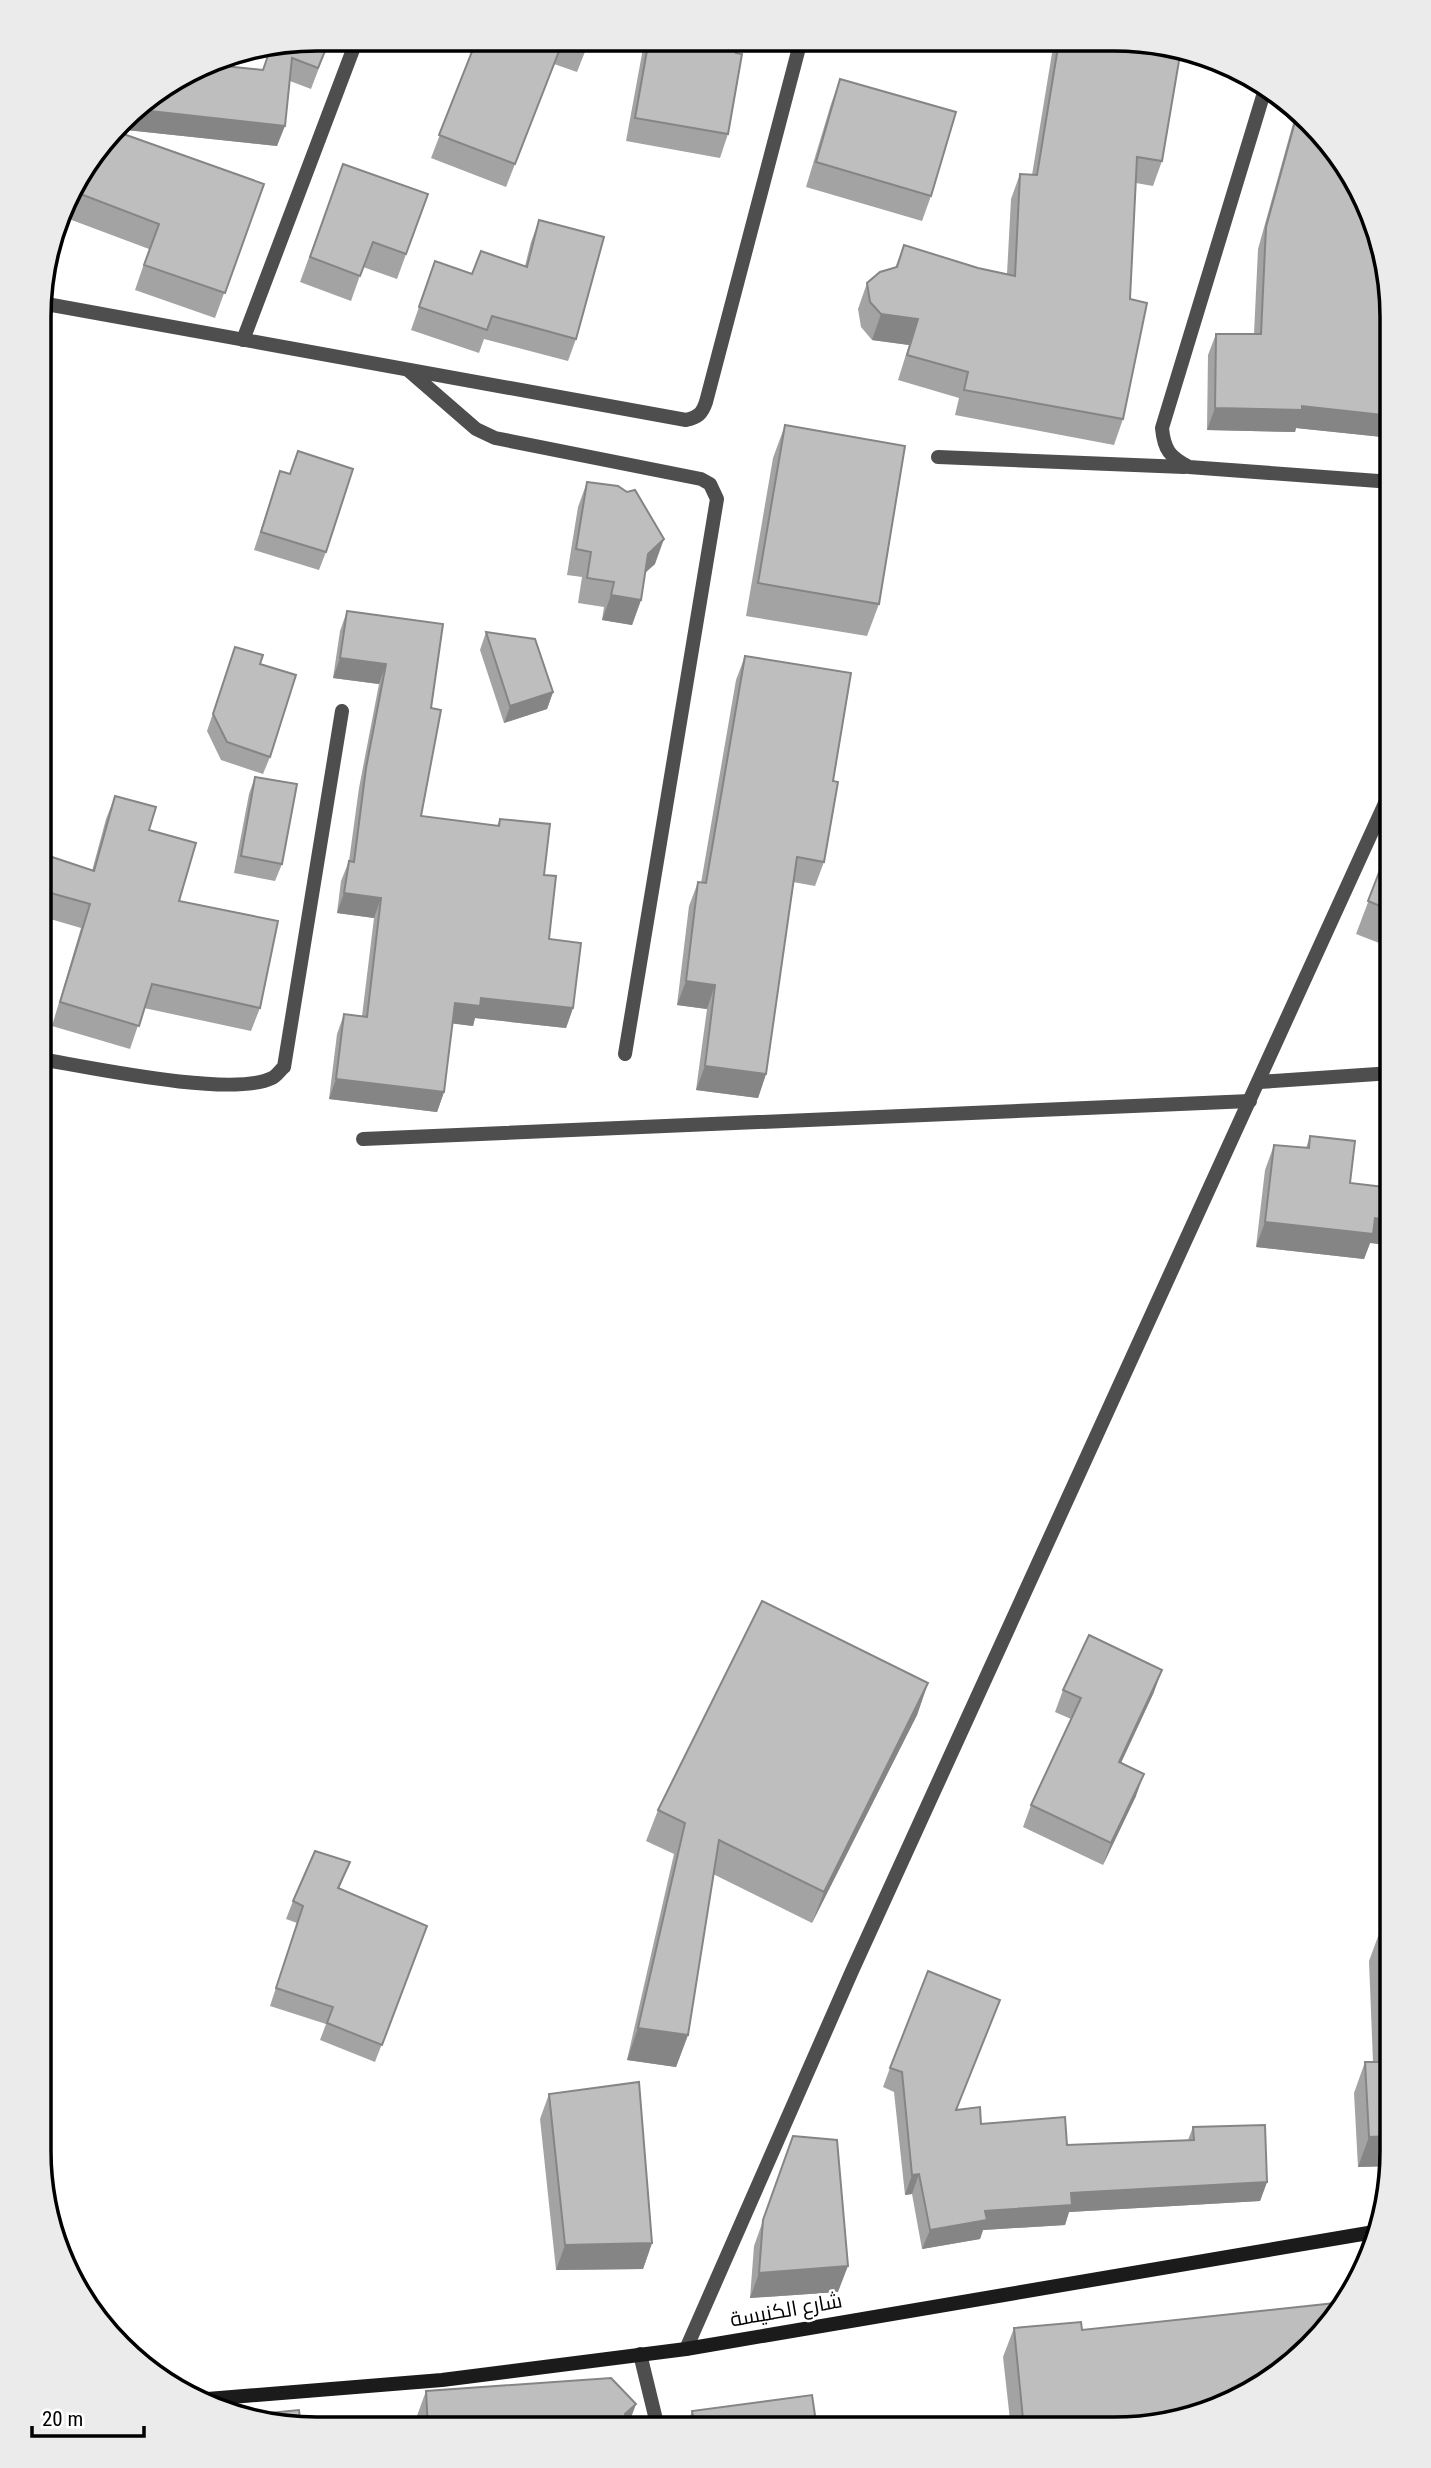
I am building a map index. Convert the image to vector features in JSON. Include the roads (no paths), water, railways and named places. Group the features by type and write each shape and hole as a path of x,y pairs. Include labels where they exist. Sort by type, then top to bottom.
{"main road":[{"name":"شارع الكنيسة","path":"218,2398 442,2380 686,2349 1367,2233"}],"street":[{"path":"243,340 352,51"},
{"path":"51,305 686,420 702,412 798,51"},
{"path":"1189,467 1170,456 1163,443 1162,428 1263,97"},
{"path":"407,369 476,429 495,438 701,479 710,484 717,499 625,1054"},
{"path":"938,457 1189,467 1380,481"},
{"path":"51,1061 193,1084 257,1082 274,1078 284,1067 342,711"},
{"path":"686,2349 857,1959 1380,815"},
{"path":"1259,1082 1380,1074"},
{"path":"363,1139 1250,1101"},
{"path":"639,2354 655,2417"}]}
